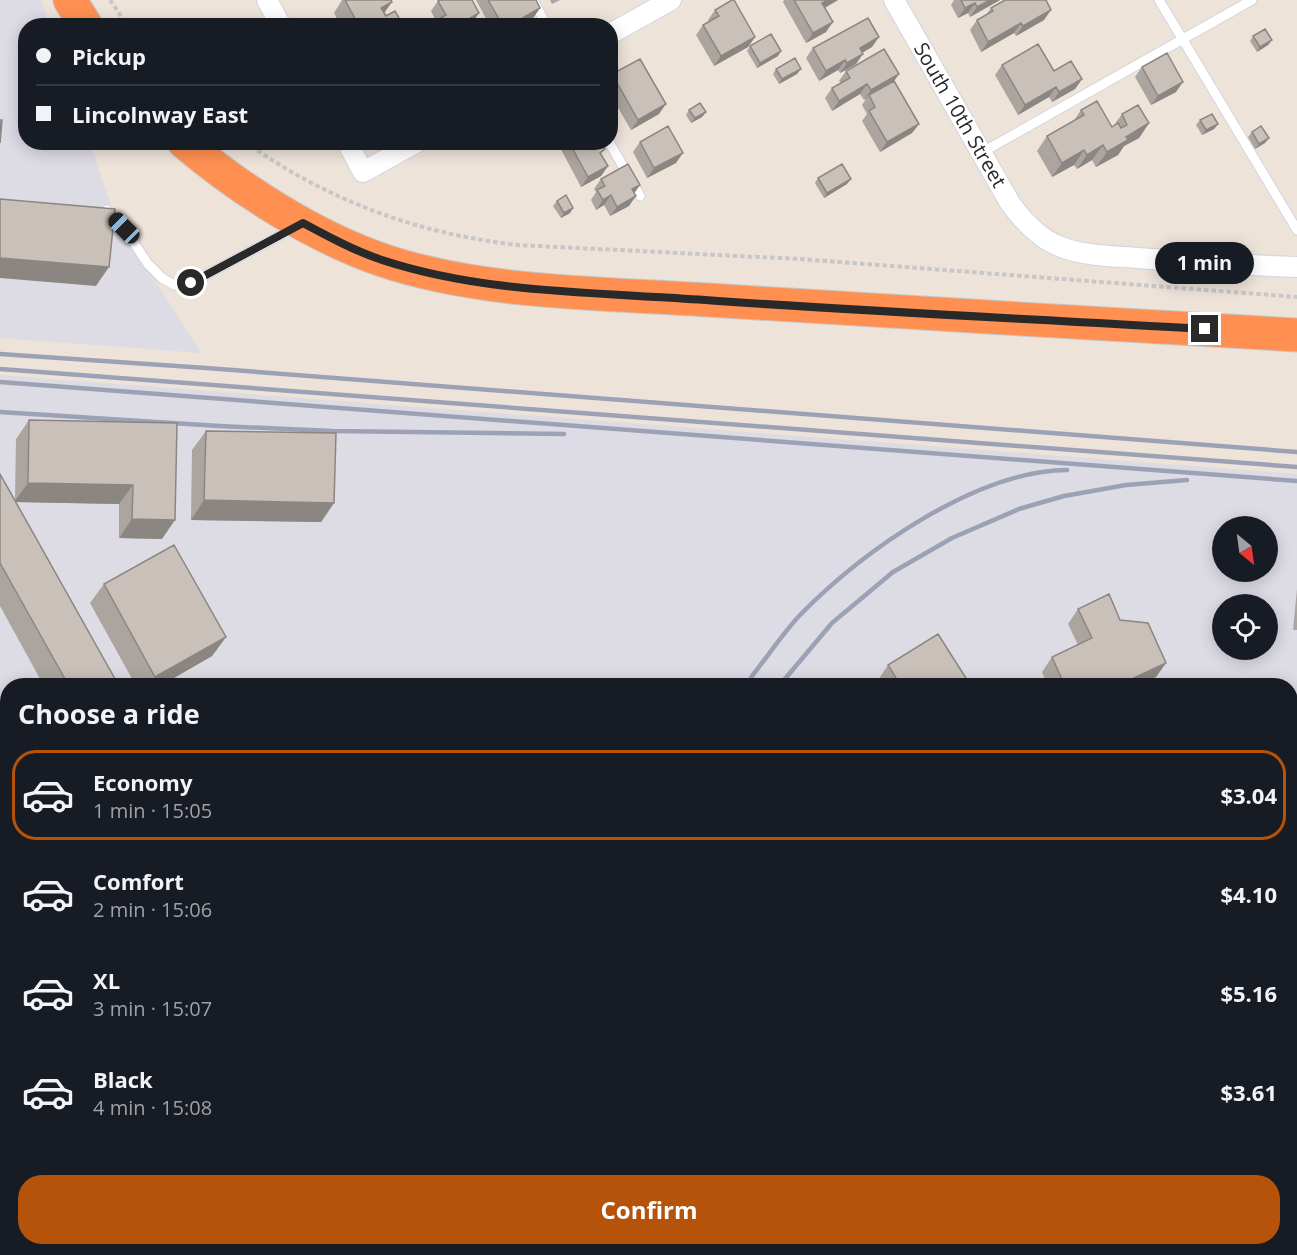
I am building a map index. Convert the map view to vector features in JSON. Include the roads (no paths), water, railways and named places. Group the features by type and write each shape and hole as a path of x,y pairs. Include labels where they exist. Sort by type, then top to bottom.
{"highway":[{"path":"70,0 81,18"},
{"path":"195,150 258,198 336,241 382,260 444,276 520,287 779,305 1297,334"}],"street":[{"path":"267,0 277,18"},
{"path":"618,30 671,0"},
{"name":"South 10th Street","path":"894,0 1010,203 1038,235 1059,247 1083,253 1199,263 1297,267"},
{"path":"351,150 363,172 403,150"}],"lane":[{"path":"533,0 543,18"},
{"path":"1160,0 1297,230"},
{"path":"981,153 1252,0"},
{"path":"614,150 640,196"},
{"path":"107,210 124,228 148,264 162,278 174,285 191,283 303,223"}],"railway":[{"path":"0,354 1297,452"},
{"path":"0,369 1297,467"},
{"path":"0,382 1297,481"},
{"path":"0,412 332,431 564,434"},
{"path":"751,678 800,615 855,565 888,541 959,499 995,484 1032,474 1067,470"},
{"path":"786,678 832,623 893,572 952,538 1019,509 1064,496 1126,485 1187,480"}]}
